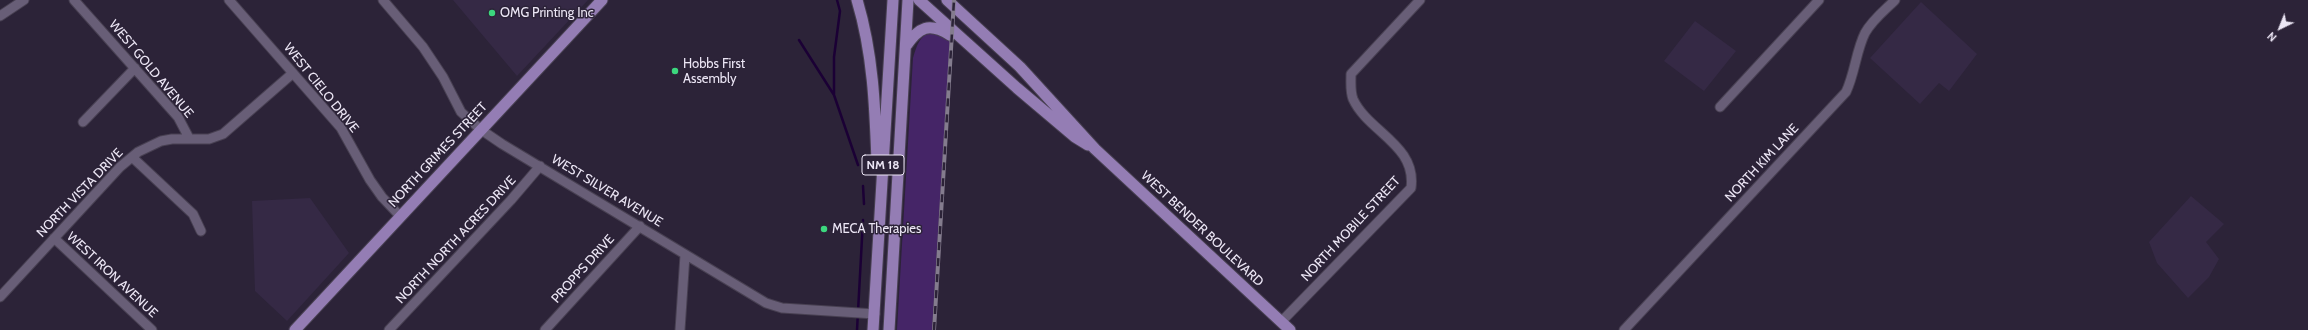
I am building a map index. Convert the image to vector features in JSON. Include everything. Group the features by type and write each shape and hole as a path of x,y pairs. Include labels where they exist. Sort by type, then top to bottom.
{"main road":[{"name":"NORTH GRIMES STREET","path":"295,330 480,129 602,0"},
{"path":"857,0 868,42 873,72 876,162 882,179"},
{"name":"NM 18","path":"874,330 893,0"},
{"name":"NM 18","path":"889,330 908,0"},
{"name":"WEST BENDER BOULEVARD","path":"919,0 1075,137 1095,150"},
{"name":"WEST BENDER BOULEVARD","path":"947,0 1020,66 1095,150 1290,330"},
{"path":"906,47 915,33 934,27 971,46"}],"street":[{"path":"0,16 24,0"},
{"name":"WEST GOLD AVENUE","path":"74,0 178,118 189,138"},
{"name":"WEST CIELO DRIVE","path":"229,0 341,128 370,180 382,197 400,216"},
{"name":"WEST SILVER AVENUE","path":"382,0 424,47 443,77 461,112 480,129 766,303 782,308 874,314"},
{"name":"NORTH MOBILE STREET","path":"1281,322 1411,188 1413,176 1408,163 1398,149 1365,115 1353,98 1351,74 1420,0"},
{"path":"1720,106 1819,0"},
{"name":"NORTH KIM LANE","path":"1624,330 1846,92 1855,70 1865,34 1871,24 1895,0"},
{"path":"83,122 135,68"},
{"name":"NORTH VISTA DRIVE","path":"0,297 120,167 132,157 161,141 189,138 208,139 223,134 293,72"},
{"path":"132,157 193,214 201,231"},
{"name":"NORTH NORTH ACRES DRIVE","path":"389,330 511,200 540,166"},
{"name":"PROPPS DRIVE","path":"545,330 640,226"},
{"name":"WEST IRON AVENUE","path":"54,238 152,330"},
{"path":"680,330 685,255"}],"shaded area":[{"path":"453,0 588,0 517,76"},
{"path":"1921,2 1977,54 1949,91 1939,83 1920,104 1870,58"},
{"path":"1695,21 1736,51 1704,91 1664,61"},
{"path":"931,31 950,39 932,330 897,330 913,58 919,42 927,33"},
{"path":"2191,196 2224,224 2206,242 2219,259 2209,277 2188,298 2157,263 2149,242"},
{"path":"310,198 349,253 287,321 255,291 252,201"}],"waterway":[{"path":"834,94 834,57 840,11 837,0"},
{"path":"799,40 834,95 858,165"},
{"path":"863,186 864,204"},
{"path":"857,330 863,220"}],"railway":[{"path":"934,330 954,0"}],"place":[{"name":"OMG Printing Inc","path":"492,13"},
{"name":"Hobbs First Assembly","path":"675,71"},
{"name":"MECA Therapies","path":"824,229"}]}
